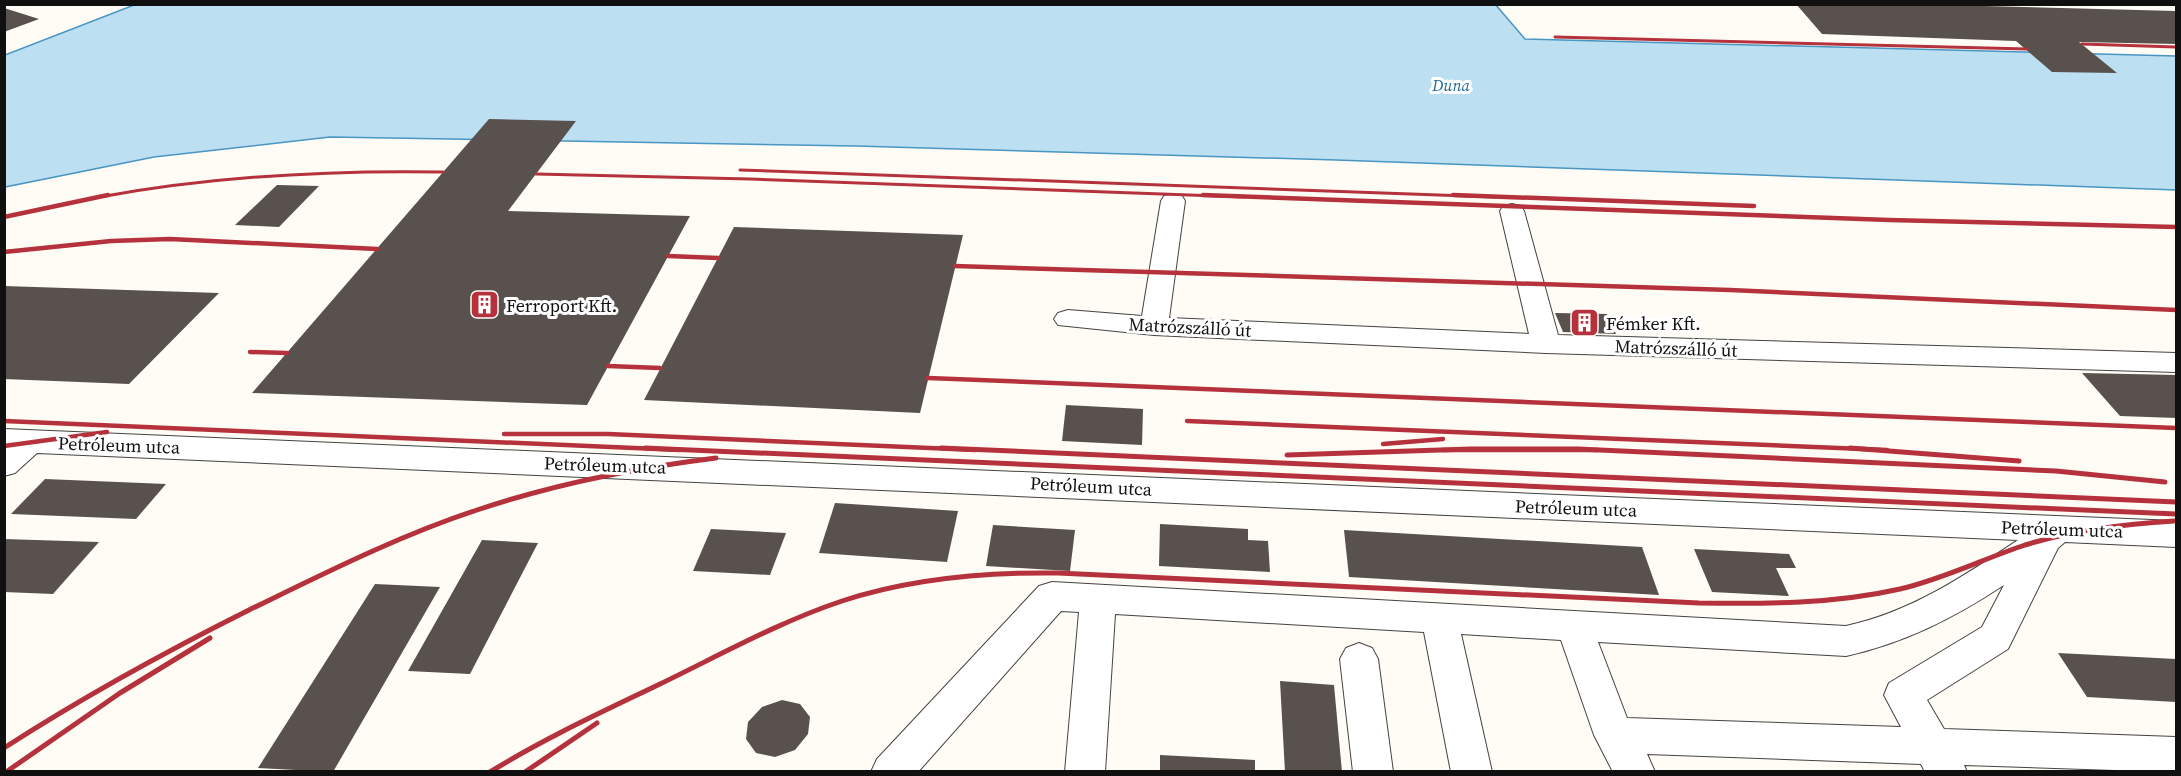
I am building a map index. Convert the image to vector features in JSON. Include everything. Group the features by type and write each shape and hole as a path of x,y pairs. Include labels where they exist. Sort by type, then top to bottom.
{"street":[{"path":"1154,326 1173,201"},
{"path":"1512,211 1546,344"},
{"name":"Matrózszálló út","path":"1068,319 1154,326 1546,344 2176,363"},
{"path":"4,465 17,441"},
{"name":"Petróleum utca","path":"17,441 2052,534 2176,534"},
{"path":"891,771 1052,596 1846,641 1871,637 1948,604 2052,534"},
{"path":"1940,759 1904,695 1995,638 2052,534"},
{"path":"1085,771 1098,599"},
{"path":"1440,618 1472,771"},
{"path":"1574,626 1614,735 1635,771"},
{"path":"1359,659 1373,771"},
{"path":"1614,735 1940,759 2176,755"}],"water":[{"name":"Duna","path":"1495,4 1525,39 2176,56 2176,190 1336,160 856,146 330,137 154,157 5,187 5,55 134,5"}],"building":[{"path":"1796,4 1982,4 1984,6 2176,11 2176,44 2079,42 2117,73 2052,72 2016,41 1822,34"},
{"path":"4,8 39,19 4,32"},
{"name":"Ferroport Kft.","path":"489,119 576,121 508,211 690,216 587,405 252,393"},
{"path":"277,185 319,186 279,227 235,225"},
{"path":"734,227 963,235 920,413 644,400"},
{"path":"4,286 219,293 129,384 4,379"},
{"name":"Fémker Kft.","path":"1555,313 1607,314 1616,334 1563,332"},
{"path":"2082,373 2176,375 2176,418 2120,416"},
{"path":"1066,405 1143,409 1142,445 1062,441"},
{"path":"45,479 166,484 136,519 11,514"},
{"path":"835,503 958,511 947,562 819,553"},
{"path":"1160,524 1248,529 1248,540 1268,541 1270,572 1159,566"},
{"path":"993,525 1075,530 1070,571 986,566"},
{"path":"711,529 786,533 770,575 693,571"},
{"path":"1344,530 1642,547 1659,595 1349,577"},
{"path":"4,539 99,542 53,594 4,592"},
{"path":"482,540 538,543 470,674 408,671"},
{"path":"1694,549 1789,554 1796,568 1776,568 1789,596 1712,592"},
{"path":"375,584 440,587 333,772 258,768"},
{"path":"2058,653 2176,659 2176,702 2087,697"},
{"path":"1280,681 1334,685 1342,772 1285,772"},
{"path":"782,700 800,704 810,717 808,734 795,750 775,757 756,753 746,739 748,722 762,707"},
{"path":"1160,755 1255,760 1255,772 1160,772"}],"railway":[{"path":"1555,37 2027,49"},
{"path":"2082,44 2176,47"},
{"path":"740,170 1495,197"},
{"path":"100,197 228,179 314,173 443,172"},
{"path":"536,174 750,179 1245,197"},
{"path":"4,217 108,195"},
{"path":"1203,195 1889,220 2176,227"},
{"path":"1453,195 1754,206"},
{"path":"4,252 111,241 170,239 377,249"},
{"path":"668,256 718,258"},
{"path":"955,266 1730,290 2176,310"},
{"path":"250,352 287,353"},
{"path":"608,366 660,368"},
{"path":"928,378 2176,428"},
{"path":"4,421 680,450"},
{"path":"1187,421 1863,449"},
{"path":"4,446 107,432"},
{"path":"504,434 608,434 976,450"},
{"path":"1383,444 1443,439"},
{"path":"645,448 2176,514"},
{"path":"941,448 2176,502"},
{"path":"1850,448 1863,449"},
{"path":"1287,455 1471,449 1578,449 2056,471 2165,482"},
{"path":"1863,449 1887,450"},
{"path":"1863,449 2019,461"},
{"path":"1442,450 1598,450"},
{"path":"4,748 94,693 186,642 333,569 418,532 477,510 566,485 625,472 716,458"},
{"path":"490,772 574,726 795,619 868,593 922,582 976,575 1058,573 1699,603 1800,602 1850,598 1900,589 1932,580 2025,545 2062,535 2118,526 2174,521"},
{"path":"6,772 120,693 210,638"},
{"path":"525,772 597,723"}],"place":[{"name":"Ferroport Kft.","path":"485,305"},
{"name":"Fémker Kft.","path":"1585,323"}]}
